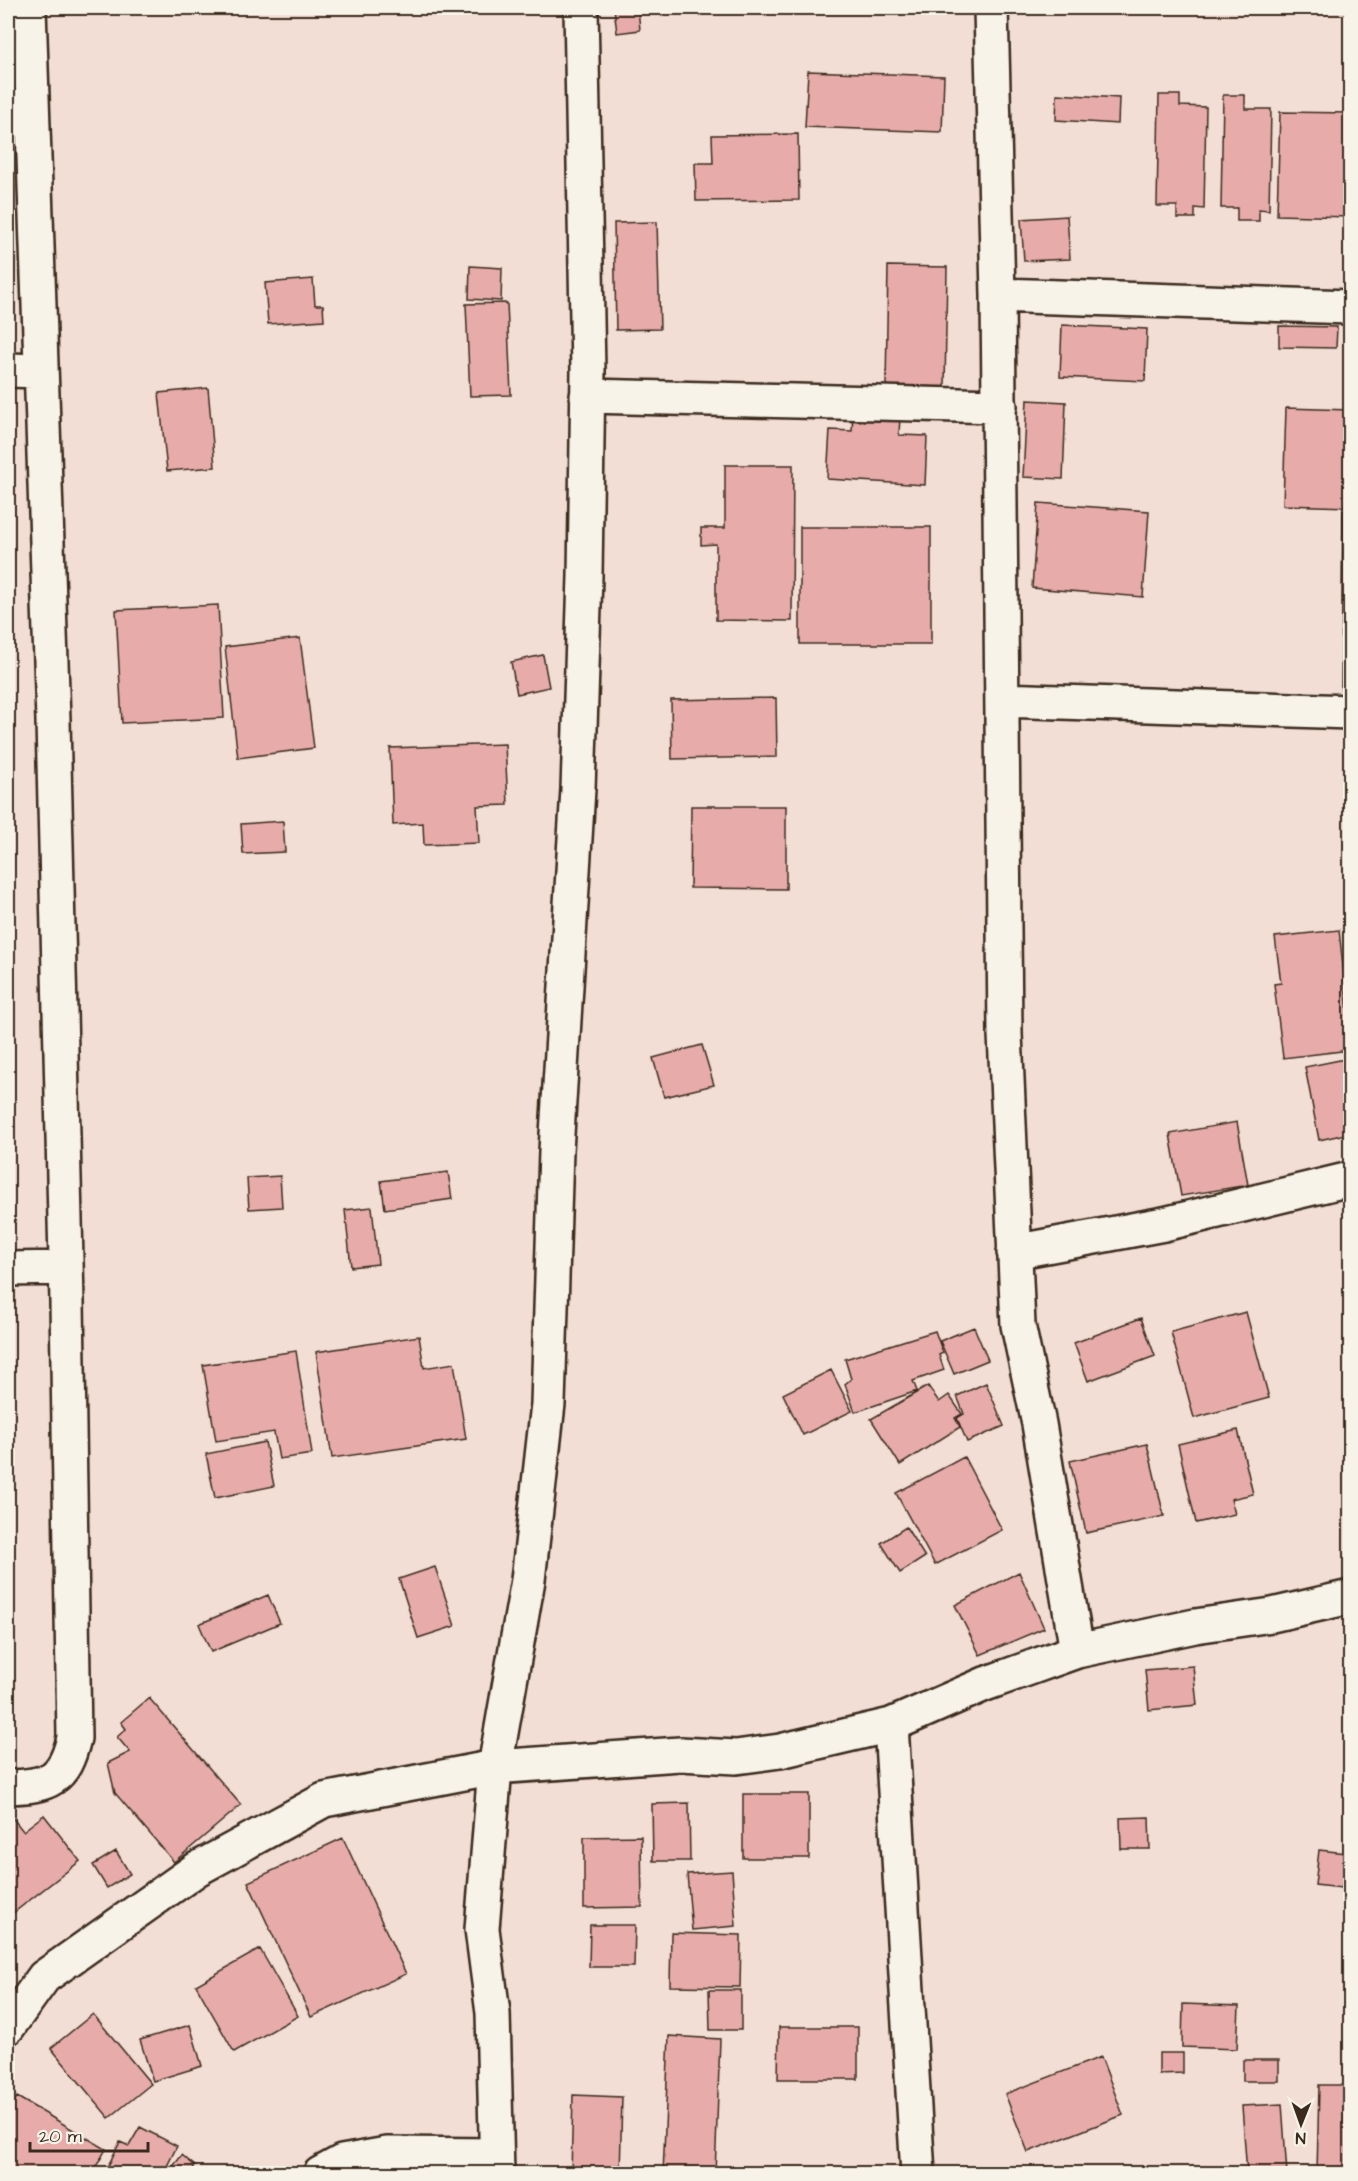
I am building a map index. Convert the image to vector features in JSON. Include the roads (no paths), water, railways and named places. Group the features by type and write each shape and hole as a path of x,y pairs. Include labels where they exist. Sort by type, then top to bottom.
{"street":[{"path":"8,1787 29,1787 54,1779 69,1760 74,1738 53,721 28,8"},
{"path":"320,2174 342,2162 387,2154 497,2164 493,2013 482,1929 495,1767 528,1580 548,1404 556,1151 578,789 585,576 587,396 581,8"},
{"path":"991,8 1000,406 1005,1034 1014,1252 1018,1325 1039,1424 1077,1651"},
{"path":"998,295 1350,307"},
{"path":"8,370 41,371"},
{"path":"587,396 1000,406"},
{"path":"1002,700 1350,712"},
{"path":"1014,1252 1164,1224 1350,1179"},
{"path":"8,1269 66,1268"},
{"path":"8,2027 44,1977 197,1869 324,1800 495,1767 680,1754 736,1757 780,1752 891,1725 985,1684 1077,1651 1195,1626 1272,1615 1350,1597"},
{"path":"891,1725 918,2174"}]}
